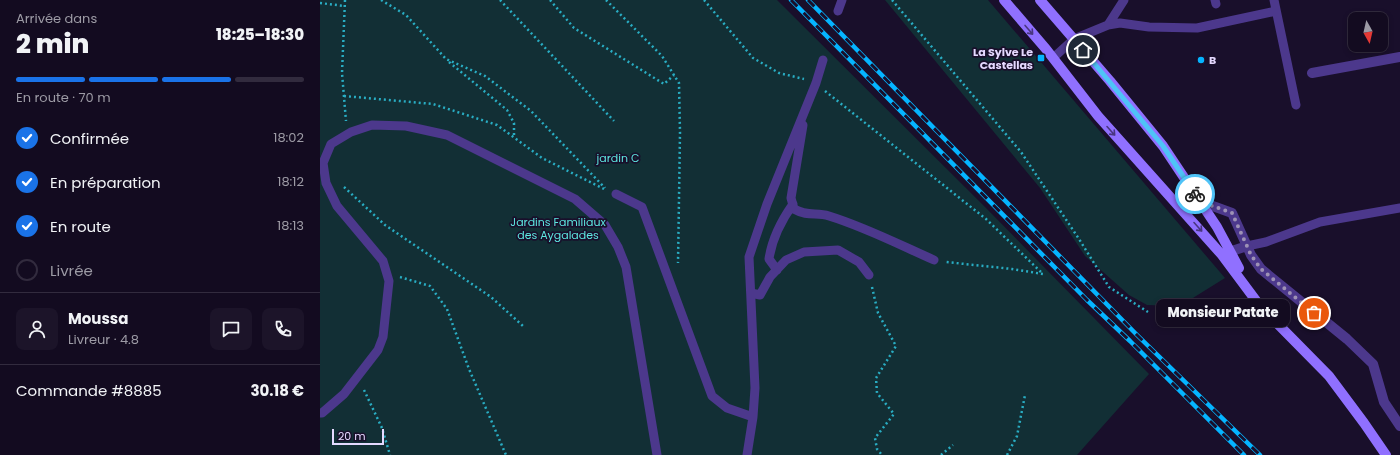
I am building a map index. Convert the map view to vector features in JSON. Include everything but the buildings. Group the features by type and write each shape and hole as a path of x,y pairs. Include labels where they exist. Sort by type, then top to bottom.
{"main road":[{"path":"1004,0 1053,58 1098,116 1226,253 1260,306 1328,376 1364,423 1386,455"},
{"path":"1040,0 1110,81 1163,146 1217,227 1226,253"}],"street":[{"path":"1312,73 1400,57"},
{"path":"1199,201 1232,213 1251,255 1261,269 1347,339 1373,364 1384,402 1400,426"},
{"path":"1226,253 1247,246"}],"lane":[{"path":"838,11 842,0"},
{"path":"1108,25 1124,0"},
{"path":"1274,0 1296,105"},
{"path":"1053,58 1074,39 1108,25 1120,22 1149,27 1197,28 1276,11"},
{"path":"748,455 755,388 750,257 767,204 816,83 823,60"},
{"path":"806,107 791,198 794,209 803,214 828,216 834,218 934,260"},
{"path":"320,413 344,394 378,350 383,336 388,280 383,261 337,206 326,183 323,163 331,144 346,135 372,125 406,126 447,136 575,199 606,225 618,247 626,267 657,455"},
{"path":"616,194 642,207 712,396 727,408 753,417"},
{"path":"777,270 769,259 772,244 783,218 793,204"},
{"path":"1247,246 1266,242 1320,222 1400,208"},
{"path":"751,293 760,295 770,278 786,260 804,252 838,250 859,262 870,275"}],"path":[{"path":"345,0 342,73 346,113 346,135"},
{"path":"381,0 406,15 446,59 507,110 514,123 514,138"},
{"path":"500,0 614,121"},
{"path":"550,0 574,28 664,84 674,75"},
{"path":"606,0 662,56 679,83 680,132 678,265"},
{"path":"704,0 753,58 779,72 816,83 986,219 1043,274 934,260"},
{"path":"892,0 1021,152 1109,287 1148,312"},
{"path":"320,3 344,6"},
{"path":"344,96 433,104 497,125 542,158 607,190 530,111 484,76 446,59"},
{"path":"341,184 385,225 491,297 523,326"},
{"path":"386,273 430,286 447,309 469,369 506,455"},
{"path":"870,275 878,313 896,346 876,378 877,393 894,414 875,438 877,449 882,455"},
{"path":"357,377 382,428 390,455"},
{"path":"1007,455 1017,436 1025,394"},
{"path":"941,455 953,445"}],"green space":[{"name":"Jardins Familiaux des Aygalades","path":"320,0 777,0 985,207 1149,374 1077,455 320,455"},
{"path":"885,0 988,0 1225,278 1180,306 1147,305 1129,295 1085,256 1040,188"}],"railway":[{"path":"791,0 1087,300 1244,455"},
{"path":"808,0 1137,335 1260,455"}],"way so far":[{"path":"1195,194 1199,201 1232,213 1251,255 1261,269 1314,313"}],"place":[{"name":"La Sylve Le Castellas","path":"1041,58"},
{"name":"B","path":"1201,60"},
{"name":"Monsieur Patate","path":"1314,313"}],"route":[{"path":"1083,50 1163,146 1195,194"}],"park label":[{"name":"jardin C","path":"618,158"}]}
